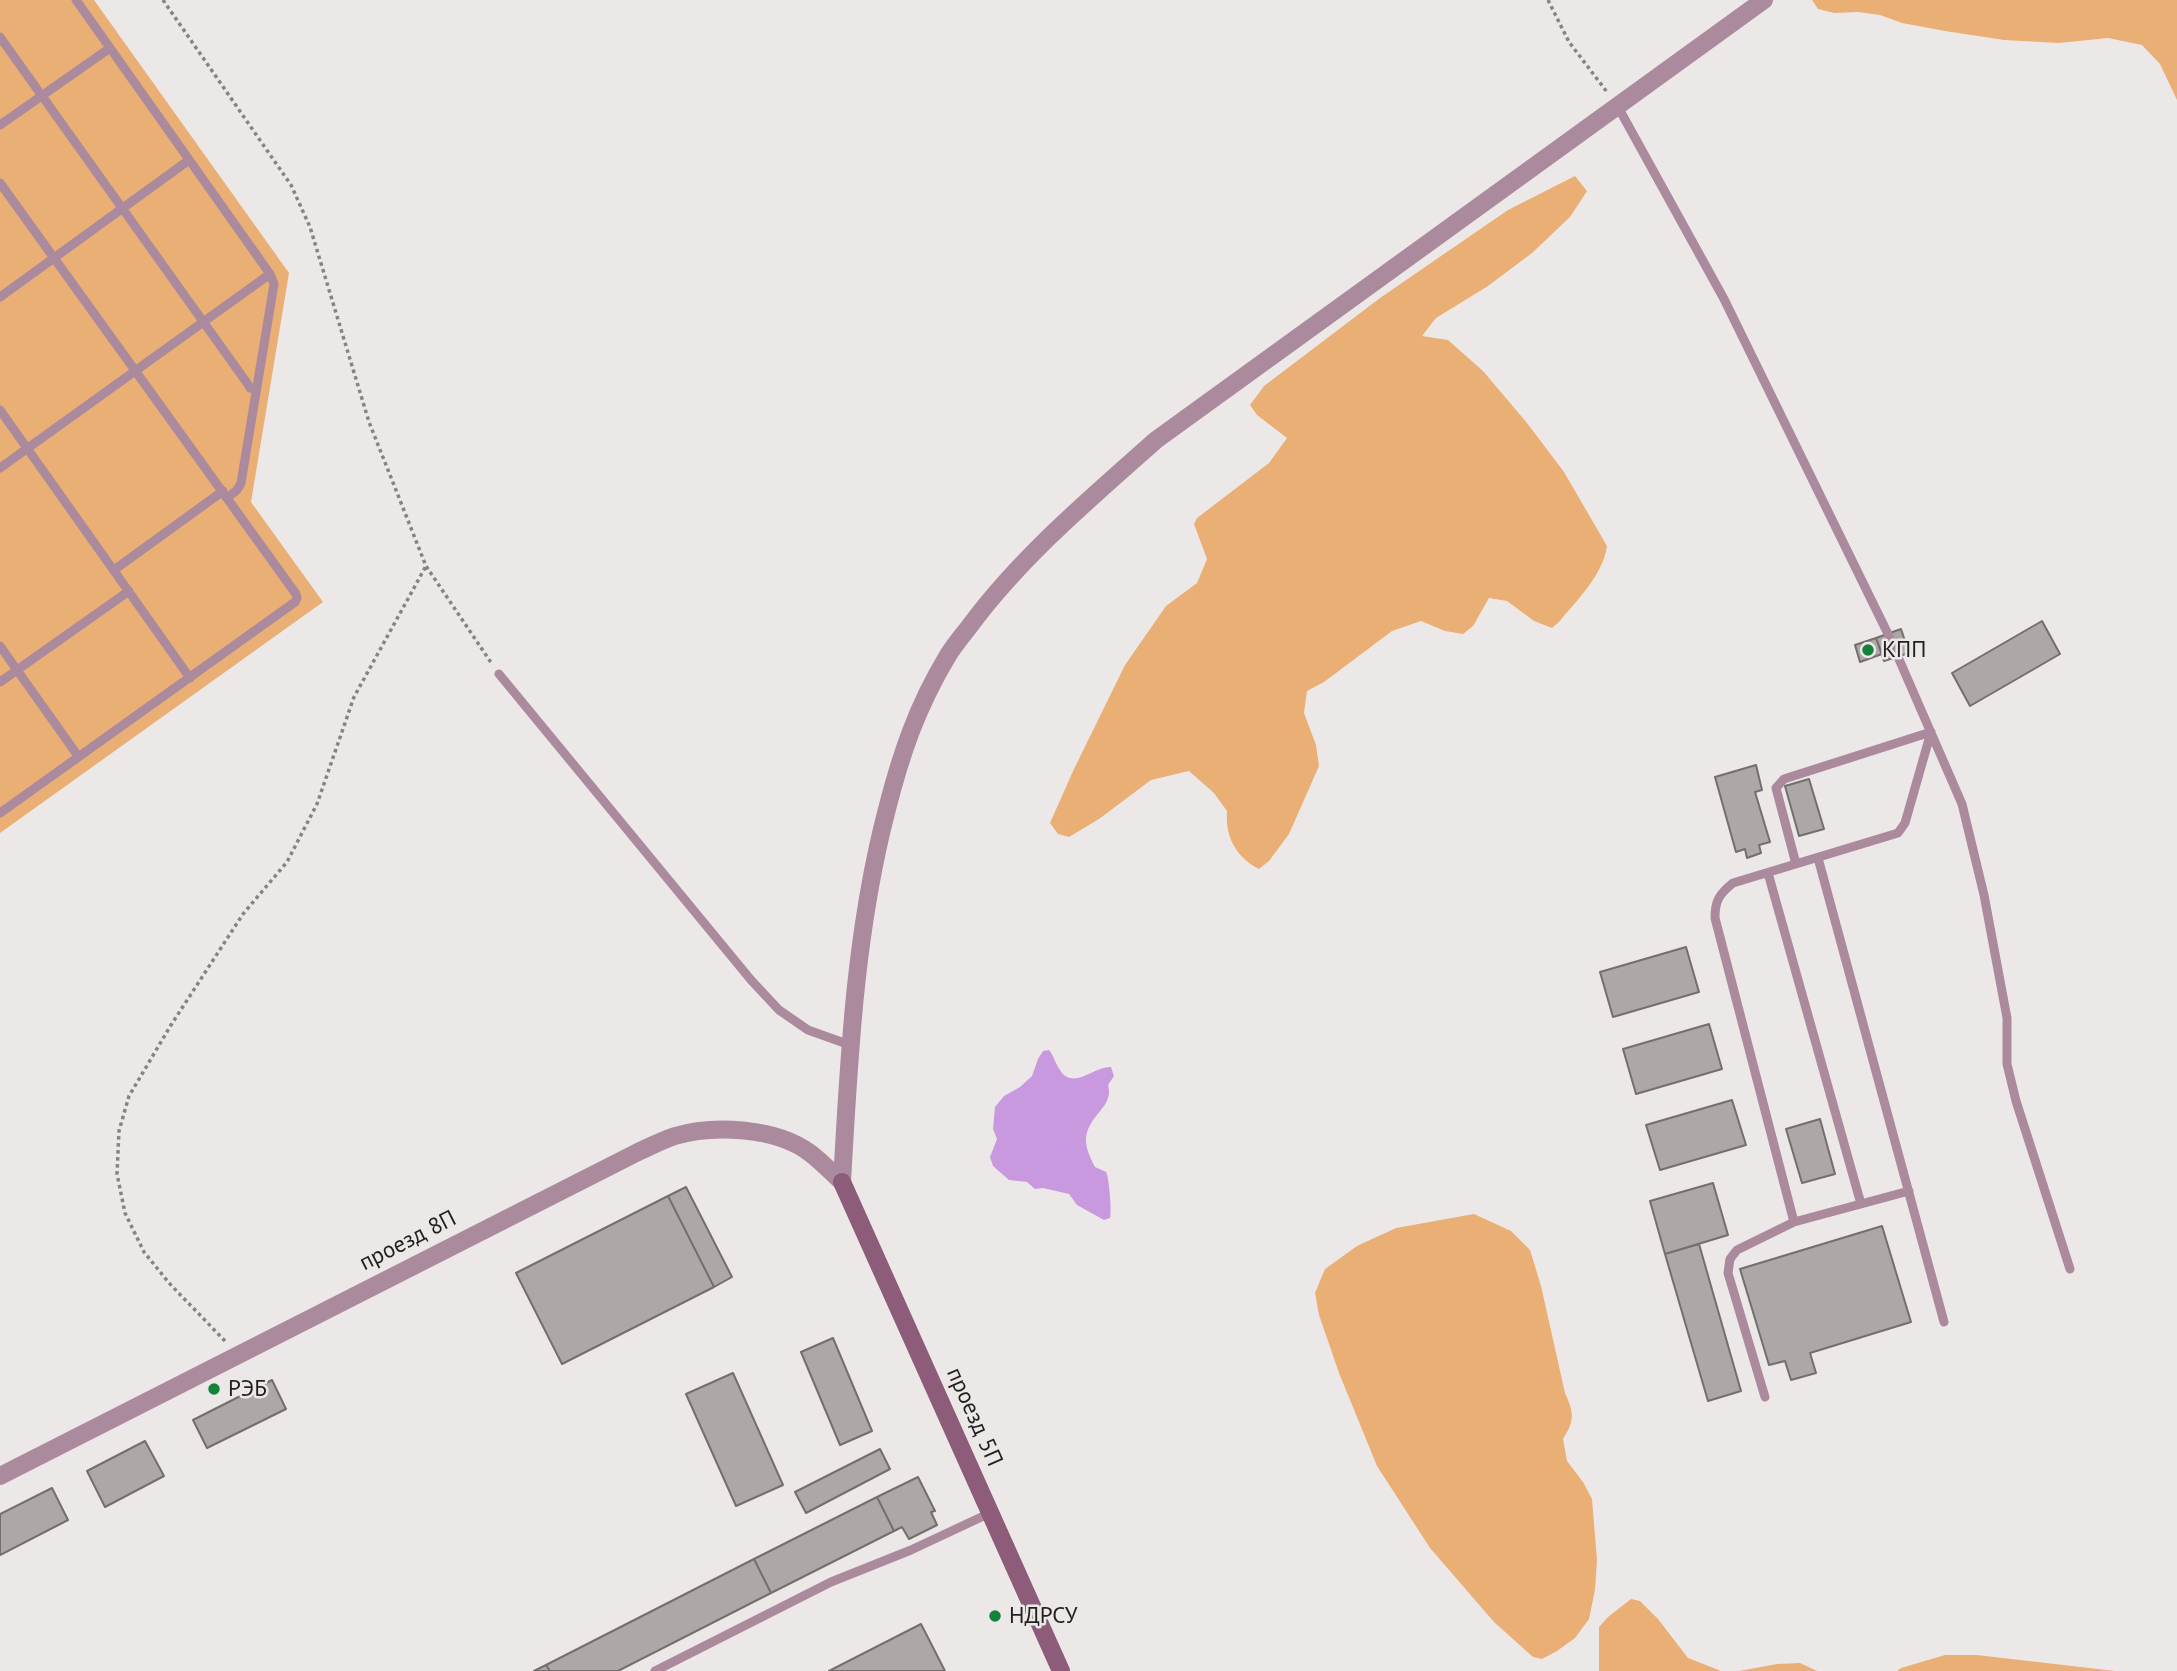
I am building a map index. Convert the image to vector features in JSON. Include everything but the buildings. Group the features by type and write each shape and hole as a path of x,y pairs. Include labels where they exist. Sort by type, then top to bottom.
{"street":[{"path":"842,1182 850,1045 861,937 876,851 897,771 920,705 948,655 997,591 1068,519 1156,440 1764,0"},
{"name":"проезд 8П","path":"0,1476 640,1151 675,1136 715,1129 781,1138 809,1152 842,1182"},
{"name":"проезд 5П","path":"842,1182 1061,1671"}],"lane":[{"path":"76,0 270,274 274,284 241,483 237,490 225,495 114,570"},
{"path":"0,37 250,388 256,389"},
{"path":"0,125 110,48"},
{"path":"1618,107 1724,299 1888,634 1962,804 1984,895 2007,1018 2007,1063 2016,1101 2070,1269"},
{"path":"0,297 189,160"},
{"path":"0,183 297,598 0,813"},
{"path":"0,468 270,274"},
{"path":"0,410 190,678"},
{"path":"0,682 129,591"},
{"path":"0,646 78,756"},
{"path":"499,674 751,980 779,1010 808,1030 850,1045"},
{"path":"1794,1222 1715,918 1715,903 1722,892 1733,883 1898,833 1905,824 1931,732"},
{"path":"1797,864 1776,788 1784,779 1931,732"},
{"path":"1818,858 1944,1322"},
{"path":"1768,873 1861,1204"},
{"path":"1765,1397 1728,1273 1730,1259 1737,1250 1794,1222 1909,1191"},
{"path":"655,1671 831,1582 911,1550 990,1513"}],"path":[{"path":"163,0 292,185 310,227 369,422 426,566 499,674"},
{"path":"1548,0 1569,42 1618,107"},
{"path":"238,1355 169,1283 144,1252 125,1213 117,1174 120,1131 129,1096 171,1025 243,914 287,862 317,804 354,697 426,566"}],"shaded area":[{"path":"0,0 94,0 289,273 251,502 323,602 0,833"},
{"path":"1812,0 2177,0 2177,100 2160,64 2142,45 2108,38 2059,43 2004,40 1902,23 1880,15 1834,13 1818,9"},
{"path":"1575,176 1587,191 1570,217 1532,253 1488,286 1436,318 1422,336 1448,340 1483,371 1564,472 1607,546 1605,557 1595,577 1581,596 1552,628 1534,621 1507,601 1489,598 1473,626 1463,634 1445,631 1421,621 1392,631 1324,682 1307,691 1304,713 1316,745 1319,766 1289,834 1269,861 1259,869 1244,859 1230,838 1227,811 1214,793 1189,771 1151,780 1099,819 1069,837 1058,834 1050,823 1125,665 1166,606 1197,583 1207,559 1194,524 1197,518 1269,463 1287,438 1257,415 1250,405 1264,386 1380,298 1508,210"},
{"path":"1049,1050 1060,1070 1071,1078 1111,1067 1114,1076 1108,1085 1108,1100 1090,1124 1086,1140 1095,1167 1107,1175 1110,1218 1104,1220 1077,1205 1069,1194 1043,1188 1035,1189 1027,1182 1009,1180 993,1166 990,1157 997,1139 993,1129 995,1107 1004,1096 1032,1076 1043,1051"},
{"path":"1474,1214 1511,1231 1530,1250 1571,1411 1570,1427 1563,1439 1567,1461 1592,1499 1597,1560 1589,1619 1575,1638 1542,1659 1533,1657 1494,1622 1430,1548 1377,1466 1339,1373 1319,1315 1315,1293 1325,1269 1357,1246 1396,1228"},
{"path":"1631,1599 1640,1601 1658,1619 1688,1658 1721,1671 1599,1671 1599,1627"},
{"path":"1945,1655 1977,1655 2115,1671 1897,1671"},
{"path":"1800,1663 1817,1671 1739,1671 1777,1664"}],"place":[{"name":"КПП","path":"1868,650"},
{"name":"РЭБ","path":"214,1389"},
{"name":"НДРСУ","path":"995,1616"}]}
